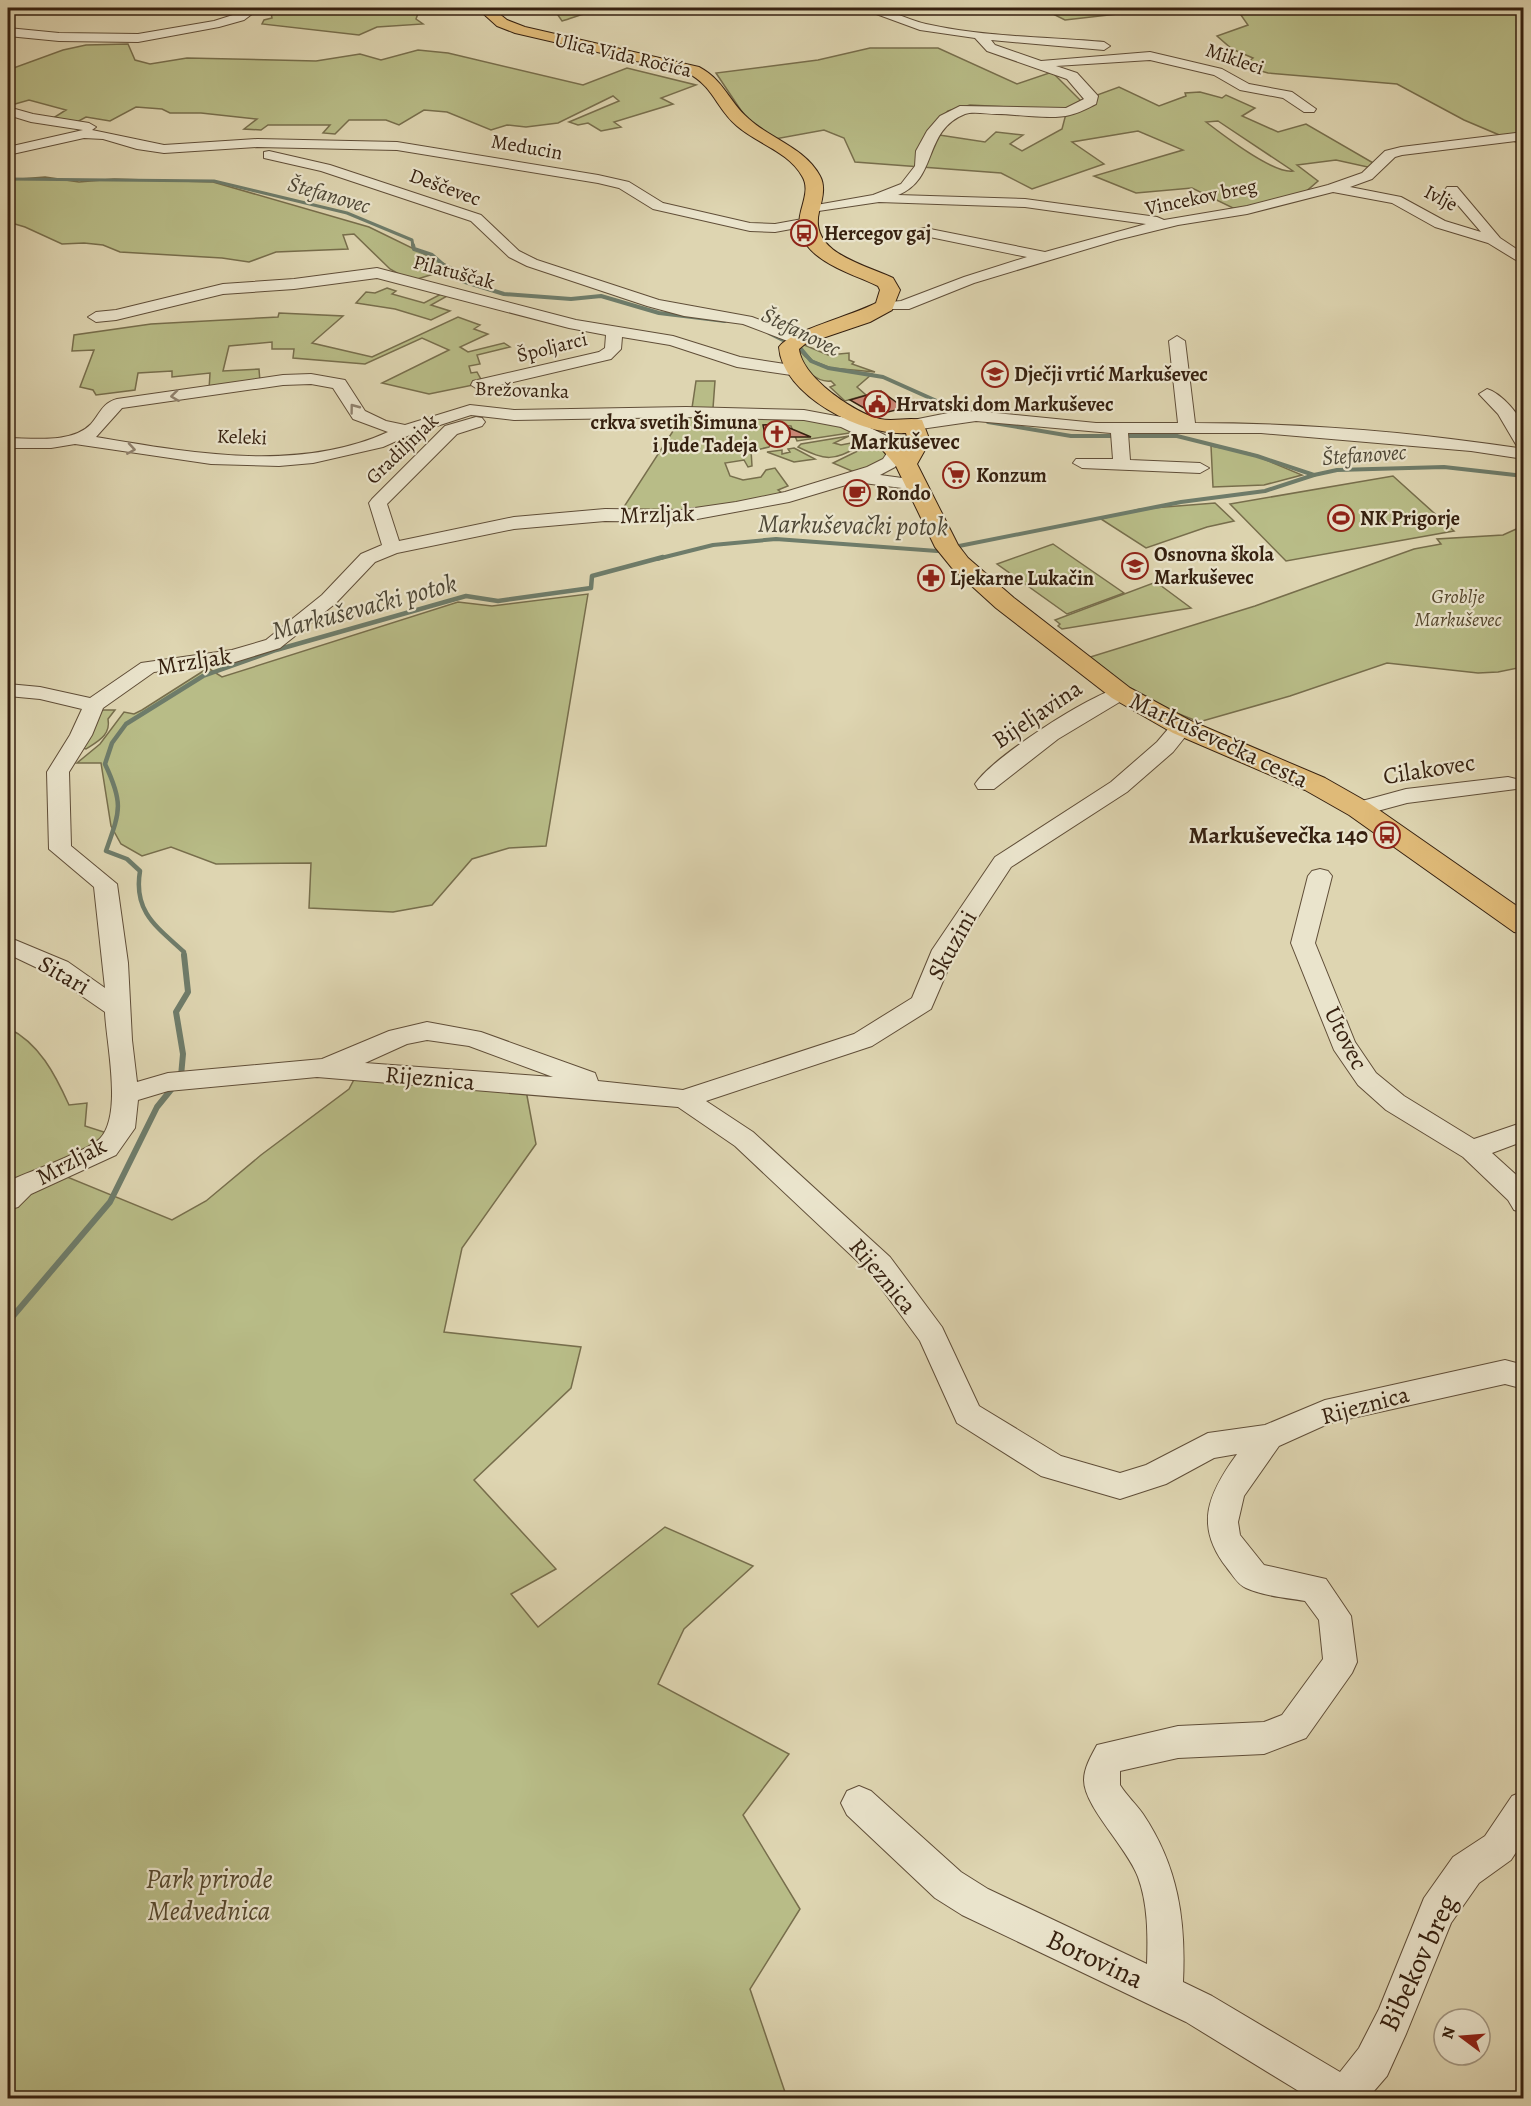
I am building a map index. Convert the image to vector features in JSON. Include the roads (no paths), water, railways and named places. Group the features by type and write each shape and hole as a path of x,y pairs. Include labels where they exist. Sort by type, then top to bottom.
{"main road":[{"name":"Ulica Vida Ročića","path":"484,8 502,22 520,30 693,70 706,75 716,84 741,122 800,162 813,176 815,184 809,216"},
{"path":"809,216 812,240 831,256 886,282 890,291 885,306 863,318 793,343 789,357 798,371 847,414 871,423 901,445"},
{"name":"Markuševečka cesta","path":"901,445 920,490 950,550 1005,603 1121,693 1182,727 1315,784 1359,809 1524,925"}],"street":[{"path":"8,32 59,37 138,38 215,24 240,17 254,8"},
{"name":"Mikleci","path":"866,8 924,27 979,35 1134,48 1144,55"},
{"path":"876,199 909,184 922,166 923,151 932,134 945,119 965,109 1068,112 1091,101 1091,96 1072,76 991,48 979,35"},
{"name":"Mikleci","path":"1040,64 1144,55 1218,72 1245,87 1287,95 1309,109"},
{"path":"8,111 45,121 85,126 90,134 8,151"},
{"name":"Deščevec","path":"24,131 90,134 164,149 231,146 325,168 476,218 514,254 532,263 653,303 684,311 746,320 793,343"},
{"name":"Vincekov breg","path":"885,306 903,306 969,280 1094,241 1169,223 1247,210 1333,188 1367,176 1390,154 1401,151 1524,136"},
{"name":"Meducin","path":"231,146 257,143 422,149 598,178 624,185 658,206 750,227 775,228 809,216 876,199"},
{"name":"Ivlje","path":"1333,188 1396,200 1440,224 1493,240 1524,261"},
{"path":"1452,190 1491,234 1493,240"},
{"path":"876,199 1025,203 1169,223"},
{"path":"925,232 1046,257"},
{"name":"Pilatuščak","path":"96,317 116,315 223,289 294,284 371,272 575,325 673,341 745,364 798,371"},
{"name":"Špoljarci","path":"479,385 605,356 613,349 614,330"},
{"path":"1177,340 1187,427"},
{"name":"Brežovanka","path":"8,442 74,439 94,431 103,415 117,404 298,379 339,384 359,415 381,425 406,429 464,411 502,415 676,412 804,415 846,423 901,445"},
{"path":"1487,394 1505,411 1524,444"},
{"name":"Gradiljnjak","path":"392,548 379,510 378,503 381,497 451,430 502,415"},
{"path":"901,445 968,416 1119,433 1187,427 1287,430 1524,454"},
{"name":"Keleki","path":"74,439 192,457 279,460 357,450 384,441 406,429"},
{"path":"1119,433 1122,465"},
{"name":"Mrzljak","path":"8,1200 21,1187 107,1148 122,1128 126,1094 119,1040 116,963 105,884 60,849 58,772 81,735 94,705 148,667 235,656 273,644 329,599 368,558 392,548 514,523 605,515 681,516 736,508 789,497 883,466 901,445"},
{"path":"1083,463 1200,468"},
{"name":"Mrzljak","path":"854,476 920,490"},
{"path":"8,690 40,693 94,705"},
{"name":"Bijeljavina","path":"986,784 1021,755 1121,693"},
{"name":"Skuzini","path":"684,1099 863,1040 922,1003 944,950 1003,862 1119,787 1165,747 1182,727"},
{"name":"Cilakovec","path":"1359,809 1406,796 1508,784"},
{"name":"Utovec","path":"1320,876 1303,943 1343,1044 1367,1079 1395,1103 1472,1150 1518,1193 1524,1203"},
{"name":"Sitari","path":"8,945 59,968 118,1009"},
{"path":"317,1068 355,1059 410,1033 443,1031 494,1046 556,1071 635,1093"},
{"name":"Rijeznica","path":"126,1094 168,1082 317,1068 635,1093 684,1099 744,1139 880,1264 932,1335 968,1414 1052,1467 1120,1486 1155,1475 1208,1446 1268,1437 1325,1412 1505,1372 1524,1377"},
{"path":"1472,1150 1524,1131"},
{"path":"1164,1992 1166,1952 1163,1913 1155,1874 1131,1828 1105,1796 1100,1784 1102,1767 1108,1757 1178,1742 1264,1738 1294,1727 1340,1662 1335,1616 1315,1589 1254,1576 1224,1537 1225,1503 1243,1471 1268,1437"},
{"name":"Borovina","path":"859,1803 948,1885 975,1902 1199,2009 1344,2098"},
{"name":"Bibekov breg","path":"1344,2098 1373,2062 1442,1903 1466,1870 1498,1848 1524,1808"}],"waterway":[{"name":"Štefanovec","path":"8,179 214,181 347,213 412,240 413,246"},
{"name":"Štefanovec","path":"413,245 414,249 432,255 462,281 504,294 571,299 601,296 659,313 725,321"},
{"name":"Štefanovec","path":"769,333 801,349 811,361 828,368 883,377 968,415"},
{"name":"Štefanovec","path":"988,422 1071,436 1177,436 1257,456 1314,475"},
{"name":"Štefanovec","path":"1314,475 1337,470 1444,467 1524,476"},
{"name":"Markuševački potok","path":"954,547 1181,502 1265,491 1314,475"},
{"name":"Markuševački potok","path":"657,559 713,545 776,539 937,551 945,549"},
{"name":"Markuševački potok","path":"184,955 184,952 149,918 140,897 140,871 127,859 106,851 118,808 115,789 105,764 112,743 126,724 203,676 276,650 466,596 498,601 591,588 592,576 663,557"},
{"name":"Markuševački potok","path":"181,1076 183,1054 176,1012 188,992 184,955"},
{"name":"Markuševački potok","path":"8,1322 110,1202 157,1107 174,1086"}],"place":[{"name":"Hercegov gaj","path":"804,233"},
{"name":"Dječji vrtić Markuševec","path":"995,374"},
{"name":"Hrvatski dom Markuševec","path":"877,404"},
{"name":"crkva svetih Šimuna i Jude Tadeja","path":"777,434"},
{"name":"Konzum","path":"956,475"},
{"name":"Rondo","path":"857,493"},
{"name":"NK Prigorje","path":"1341,518"},
{"name":"Osnovna škola Markuševec","path":"1135,566"},
{"name":"Ljekarne Lukačin","path":"931,578"},
{"name":"Markuševečka 140","path":"1387,835"}],"district":[{"name":"Markuševec","path":"905,442"}],"park label":[{"name":"Groblje Markuševec","path":"1458,608"},
{"name":"Park prirode Medvednica","path":"209,1895"}]}
